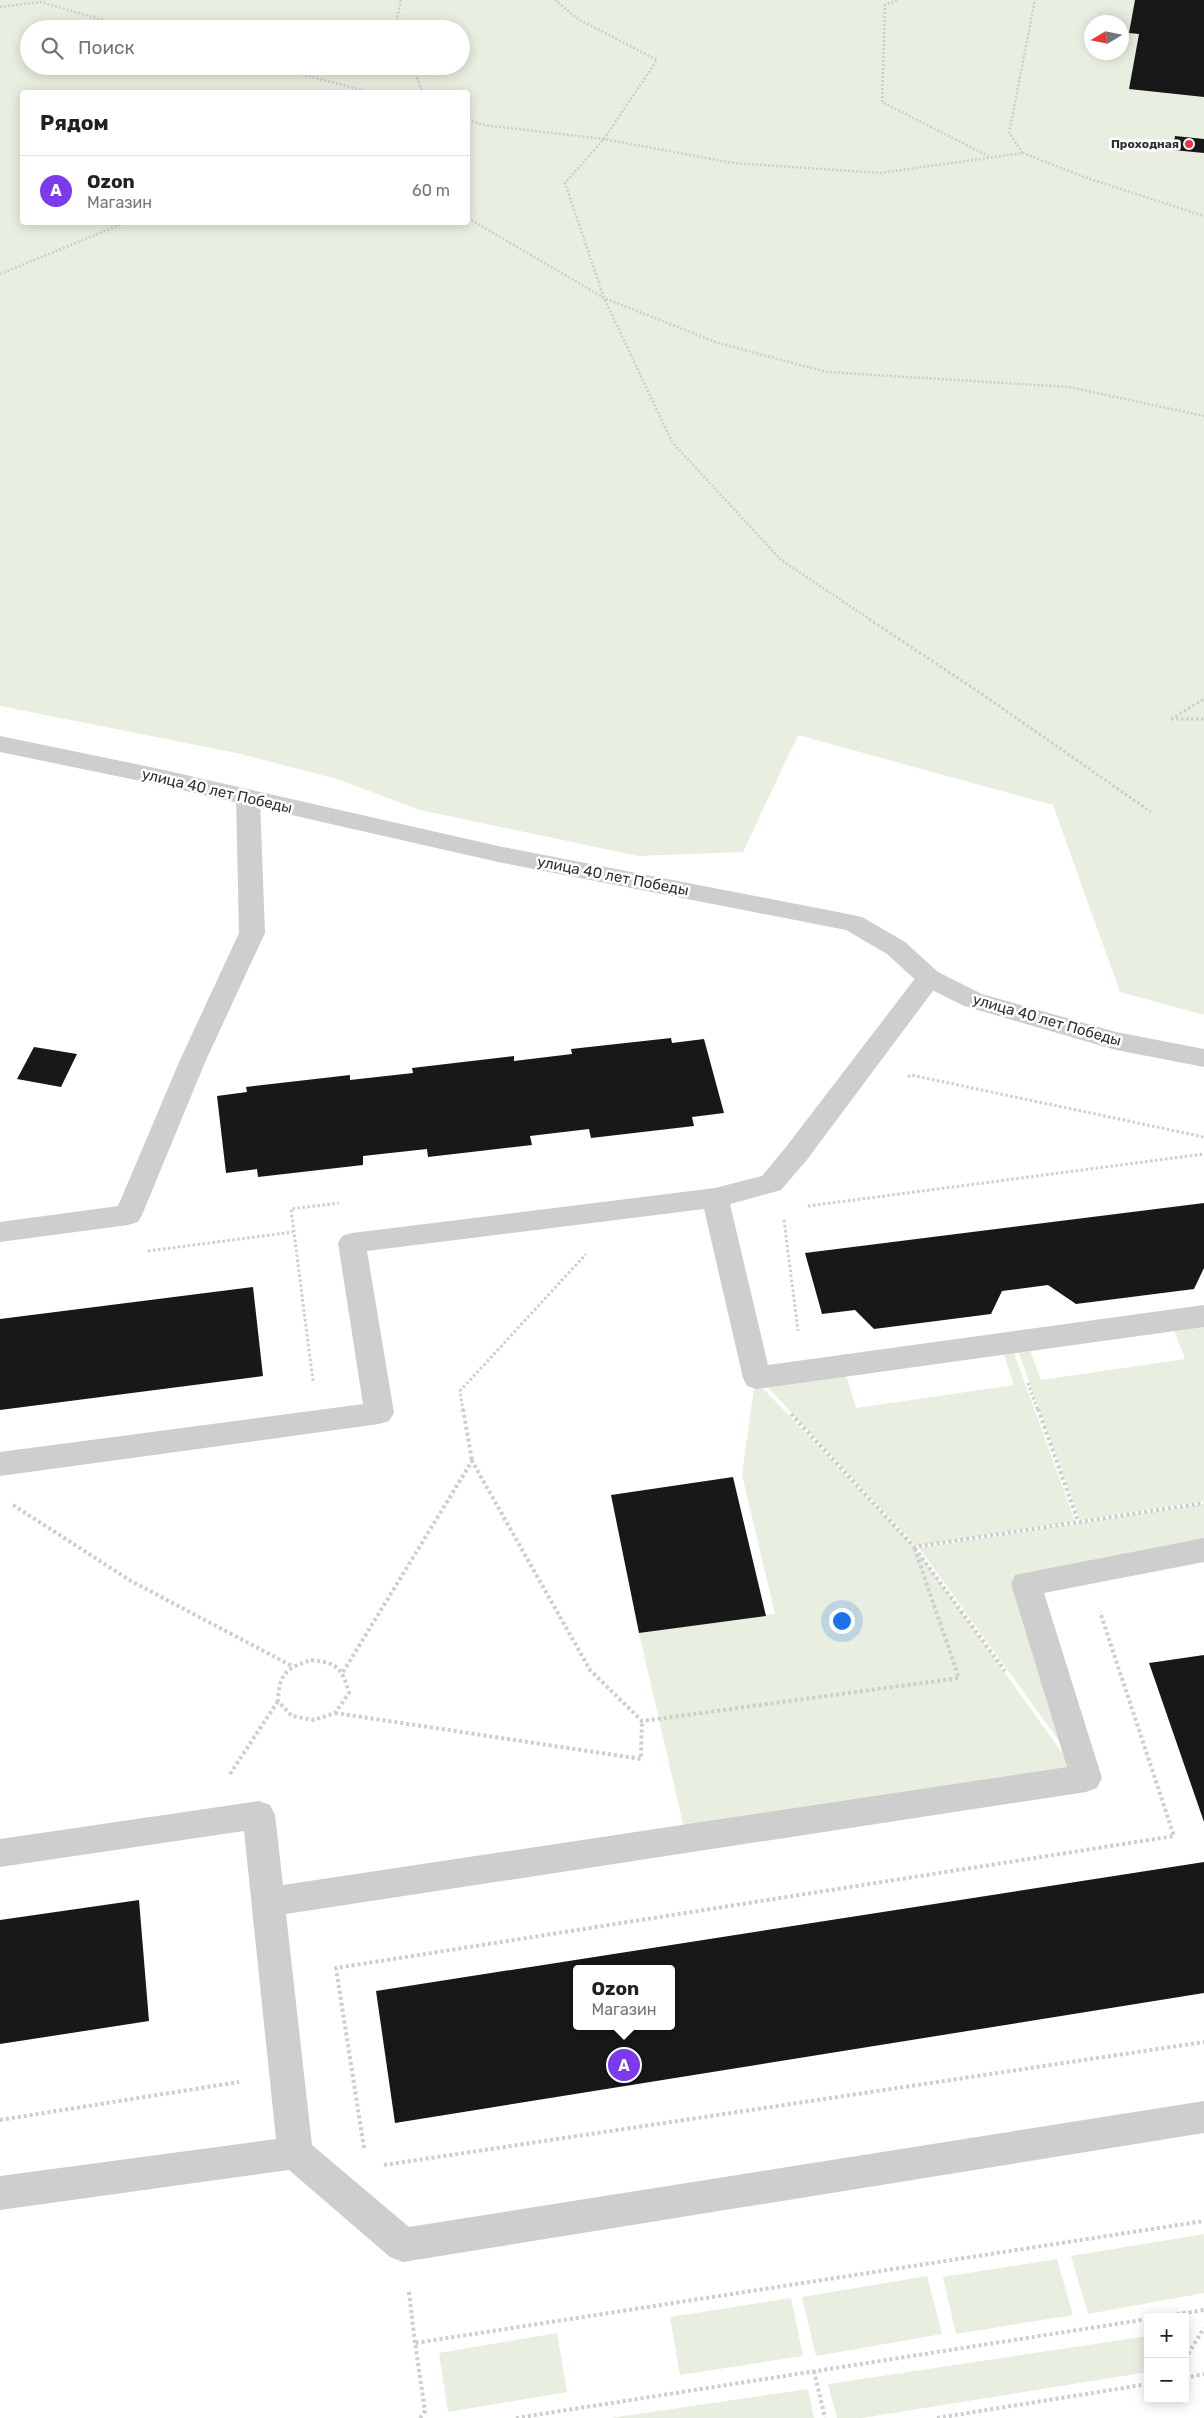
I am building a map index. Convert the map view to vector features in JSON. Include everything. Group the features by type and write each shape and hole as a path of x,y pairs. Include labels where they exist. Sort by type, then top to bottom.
{"street":[{"name":"улица 40 лет Победы","path":"0,744 155,776 498,854 853,923 896,948 929,978 973,1000 1096,1036 1204,1058"},
{"path":"0,1232 128,1215 194,1060 252,933 248,798"},
{"path":"0,1464 379,1414 352,1243 715,1198 771,1183 796,1154 929,978"},
{"path":"715,1198 756,1378 1204,1316"},
{"path":"268,1902 1086,1778 1026,1584 1204,1550"},
{"path":"0,1853 259,1815 295,2153 403,2245 1204,2117"},
{"path":"0,2193 295,2153"}],"path":[{"path":"397,20 401,0"},
{"path":"555,0 578,19 657,60 604,139 565,183 604,298 672,442 781,560 982,694 1151,812"},
{"path":"897,0 884,5 882,102 990,158"},
{"path":"1023,153 1009,133 1035,0"},
{"path":"0,7 41,2 103,20"},
{"path":"304,75 361,90"},
{"path":"416,75 421,90"},
{"path":"470,121 483,125 604,139 733,163 880,173 1023,153 1087,178 1204,216"},
{"path":"470,219 604,298 718,343 827,372 1069,387 1204,416"},
{"path":"0,274 120,225"},
{"path":"1204,699 1170,718 1204,719"},
{"path":"905,1082 910,1075 1204,1137"},
{"path":"802,1207 1204,1154"},
{"path":"335,1713 349,1693 343,1672 329,1662 311,1660 292,1666 279,1682 278,1701 292,1716 314,1720 335,1713 641,1759 642,1721 590,1670 472,1461 460,1391 628,1208"},
{"path":"784,1219 798,1331 805,1334"},
{"path":"294,1232 314,1387"},
{"path":"1013,1342 1078,1521"},
{"path":"756,1378 914,1547 1007,1675"},
{"path":"343,1672 472,1461"},
{"path":"8,1502 131,1581 292,1666"},
{"path":"914,1547 1204,1502"},
{"path":"642,1721 959,1678 914,1547"},
{"path":"365,2158 336,1968 1174,1836 1098,1607"},
{"path":"377,2166 1204,2042"},
{"path":"0,2120 242,2082"},
{"path":"420,2418 425,2411 415,2343 1204,2221"},
{"path":"1185,2313 1204,2310"},
{"path":"516,2418 1144,2320"},
{"path":"1186,2358 1204,2328"},
{"path":"814,2371 825,2418"},
{"path":"1189,2377 1204,2374"},
{"path":"937,2418 1144,2385"}],"shaded area":[{"path":"0,0 1204,0 1204,1015 1120,992 1053,805 798,735 743,852 638,856 420,810 337,779 241,754 0,706"},
{"path":"1204,1320 1204,1501 1080,1520 1015,1343 1027,1342 1041,1380 1185,1359 1172,1325"},
{"path":"1011,1345 1075,1521 916,1546 760,1379 844,1368 856,1408 1014,1385 1001,1346"},
{"path":"755,1380 914,1547 1079,1776 686,1837 639,1633 775,1614 742,1475"},
{"path":"1204,1504 1204,1547 1022,1582 1086,1778 919,1548"},
{"path":"1204,2234 1204,2293 1088,2314 1071,2256"},
{"path":"1057,2259 1073,2315 956,2334 943,2277"},
{"path":"927,2276 942,2334 816,2356 802,2297"},
{"path":"791,2298 803,2356 680,2375 670,2317"},
{"path":"557,2333 567,2392 448,2412 439,2353"},
{"path":"1144,2337 1144,2373 862,2418 837,2418 828,2384"},
{"path":"808,2389 814,2418 610,2418"}],"building":[{"path":"1135,0 1204,0 1204,97 1129,89 1139,34 1129,33"},
{"name":"Проходная","path":"1175,136 1204,139 1204,153 1173,150"},
{"path":"671,1038 672,1043 704,1039 724,1113 692,1117 694,1126 591,1138 589,1129 530,1136 532,1145 428,1157 427,1149 363,1156 363,1165 258,1177 257,1169 226,1173 217,1096 247,1092 246,1087 350,1075 350,1080 413,1073 412,1068 514,1056 514,1061 572,1054 571,1049"},
{"path":"34,1047 77,1054 61,1087 17,1079"},
{"path":"1204,1203 1204,1268 1194,1289 1076,1304 1048,1285 1002,1291 991,1314 874,1329 855,1310 822,1314 805,1253"},
{"path":"253,1287 263,1376 0,1410 0,1319"},
{"path":"733,1477 766,1616 639,1633 611,1495"},
{"path":"1204,1655 1204,1822 1149,1663"},
{"path":"1204,1862 1204,1993 395,2123 376,1991"},
{"path":"139,1900 149,2021 0,2044 0,1920"}],"place":[{"name":"Проходная","path":"1189,144"},
{"name":"Ozon","path":"624,2065"}]}
